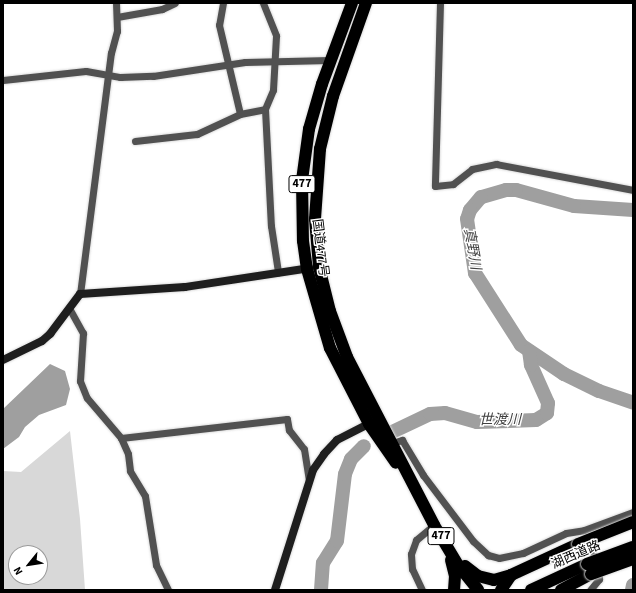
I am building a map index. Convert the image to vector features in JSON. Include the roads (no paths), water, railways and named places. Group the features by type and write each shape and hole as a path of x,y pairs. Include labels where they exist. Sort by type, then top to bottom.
{"highway":[{"name":"国道477号","path":"352,3 330,60 309,129 303,175 302,227 307,269 330,348 369,424 387,444"},
{"name":"国道477号","path":"366,3 333,96 320,148 315,219 319,266 339,337 387,444 409,479 458,565 478,590"},
{"path":"442,539 475,574 490,580 511,575 578,544 633,522"},
{"path":"442,539 454,570 454,590"},
{"name":"湖西道路","path":"531,590 589,569 633,547"},
{"path":"561,590 589,569 633,559"},
{"path":"500,590 511,575"}],"street":[{"path":"3,360 42,341 59,326 69,308 80,294 117,16 116,3"},
{"path":"117,16 162,9 175,3"},
{"path":"223,3 219,25 240,114"},
{"path":"263,3 276,36 273,60 273,90 265,109 271,226 278,272"},
{"path":"440,3 435,186 453,184 472,169 496,164 633,190"},
{"path":"3,80 86,71 108,75 153,76 229,64 273,60 330,60"},
{"path":"135,141 197,134 240,114 265,109"},
{"path":"80,294 185,287 319,266"},
{"path":"69,308 83,332 80,382 87,398 121,438 128,454 130,471 145,496 156,565 168,590"},
{"path":"121,438 287,419 289,430 304,449 309,481"},
{"path":"275,590 309,481 316,465 333,444 369,424"},
{"path":"387,444 402,440 406,444 423,475 456,520 472,541 488,554 510,557 566,533 584,530 633,512"},
{"path":"422,590 412,568 411,554 416,540 434,525"},
{"path":"584,530 599,568 599,579 590,590"}],"waterway":[{"name":"真野川","path":"633,210 574,206 516,190 506,190 481,197 470,210 467,219 475,273 521,345 564,374 599,391 633,403"},
{"name":"世渡川","path":"390,433 430,414 445,413 477,422 536,420 547,413 548,403 531,365 529,351"},
{"name":"世渡川","path":"321,590 323,563 337,541 345,474 351,459 364,446"},
{"name":"真野川","path":"632,590 633,585"}]}
